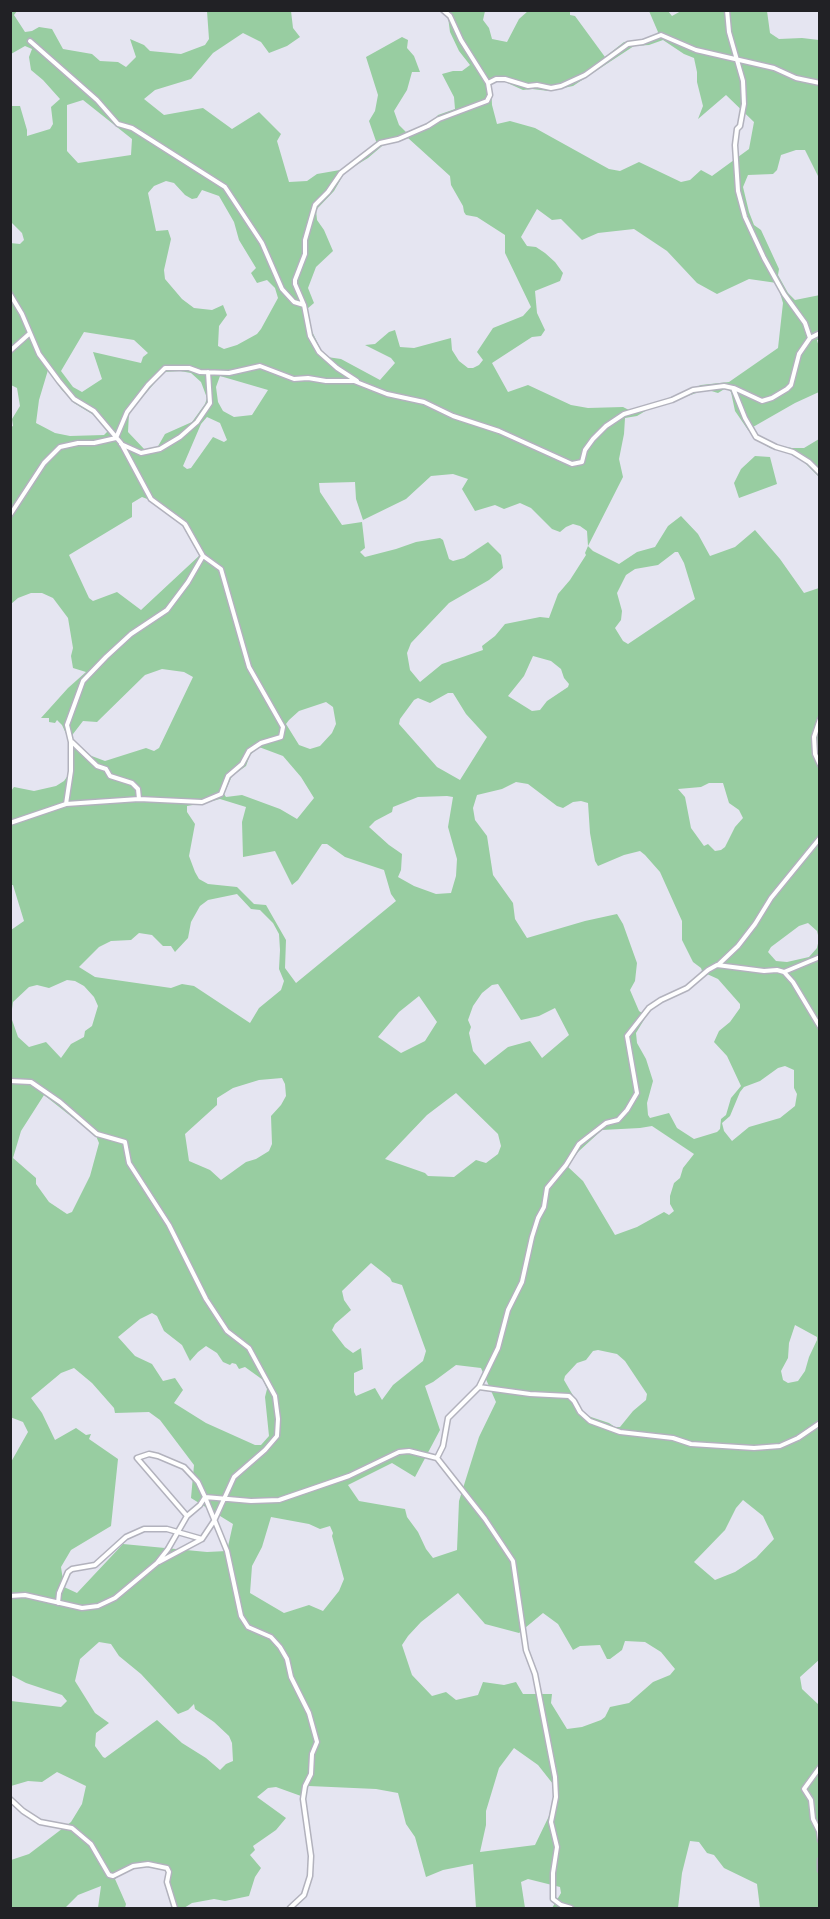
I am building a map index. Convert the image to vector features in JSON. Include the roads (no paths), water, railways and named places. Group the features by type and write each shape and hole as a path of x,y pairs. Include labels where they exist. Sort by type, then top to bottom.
{"street":[{"path":"362,384 337,368 319,352 310,336 304,305 295,284 315,205 328,192 341,173 380,142 402,137 439,119 488,101 490,95 488,83 450,16 443,10"},
{"path":"727,10 729,32 743,81 744,104 735,145 738,191 745,217 764,258 784,294 805,323 810,338"},
{"path":"488,83 496,79 505,79 519,85 551,88 561,86 585,75 628,44 643,42 661,35 696,50 774,68 796,78 819,82"},
{"path":"30,41 98,100 118,124 132,128 225,187 262,243 282,289 294,302 304,305"},
{"path":"10,294 22,314 39,354 59,381 74,399 94,411 121,443 151,499 184,524 203,556 222,569 228,599 249,667 283,727 281,737 261,743 249,751 242,764 228,776 221,794 202,802 139,799 66,804 10,823"},
{"path":"10,351 30,333"},
{"path":"116,438 127,412 165,368 189,368 229,373 260,366 294,379 354,381 387,394 423,402 453,416 499,431 572,464 582,462 585,450 593,439 606,426 624,414 672,400 693,390 724,386 762,401 772,398 791,385 799,354 810,338 819,333"},
{"path":"121,443 141,453 160,449 180,436 197,422 210,403 208,372"},
{"path":"733,388 745,418 756,437 793,452 809,462 819,473"},
{"path":"10,515 44,463 60,447 116,438"},
{"path":"66,804 70,791 71,742 67,725 83,681 131,634 167,610 188,582 203,556"},
{"path":"819,719 814,737 815,754 819,765"},
{"path":"71,742 97,766 106,769 110,776 132,783 138,789 139,799"},
{"path":"437,1458 443,1446 448,1418 479,1388 498,1348 508,1310 522,1282 532,1237 544,1207 547,1188 566,1165 579,1144 606,1123 618,1120 637,1094 627,1036 650,1008 661,1000 687,988 738,946 771,898 819,838"},
{"path":"717,965 784,972 819,957"},
{"path":"784,972 801,993 819,1027"},
{"path":"10,1081 31,1082 60,1102 97,1134 125,1142 129,1162 169,1225 206,1299 227,1331 249,1348 274,1396 278,1419 277,1436 265,1450 234,1477 214,1521 202,1539 157,1563 115,1598 98,1606 82,1608 26,1595 10,1596"},
{"path":"479,1388 569,1396 580,1412 590,1421 620,1432 673,1438 691,1444 745,1448 780,1446 798,1438 819,1423"},
{"path":"205,1497 251,1501 279,1500 349,1476 399,1452 409,1451 437,1458 485,1519 513,1561 526,1650 536,1674 555,1777 556,1797 552,1822 558,1847 553,1899 571,1908"},
{"path":"187,1516 137,1458 148,1455 158,1456 183,1467 198,1482 227,1551 241,1616 248,1627 271,1637 287,1659 291,1677 309,1713 317,1742 312,1754 311,1774 305,1786 303,1799 311,1856 310,1876 304,1895 290,1908"},
{"path":"157,1563 187,1516 205,1497"},
{"path":"58,1603 68,1572 72,1569 95,1565 126,1537 144,1529 167,1529 202,1539"},
{"path":"819,1767 804,1790 810,1800 813,1819 819,1831 819,1840"},
{"path":"10,1799 40,1822 72,1828 91,1844 109,1875 113,1876 133,1866 148,1864 167,1868 170,1872 167,1882 175,1908"},
{"path":"819,1860 819,1870"}]}
